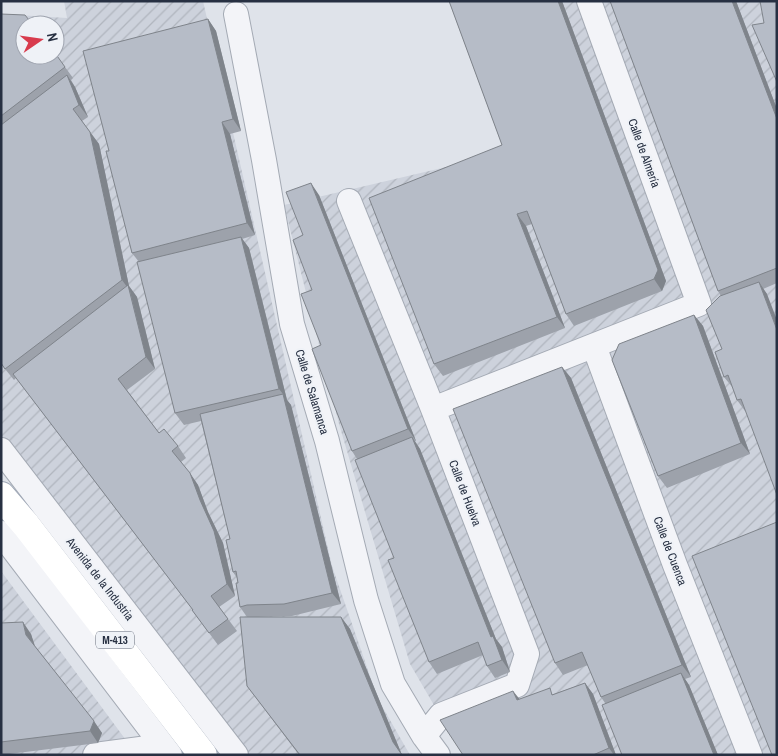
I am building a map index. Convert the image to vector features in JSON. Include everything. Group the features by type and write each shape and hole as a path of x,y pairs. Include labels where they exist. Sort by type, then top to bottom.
{"main road":[{"name":"Avenida de la Industria","path":"1,487 14,529"},
{"name":"Avenida de la Industria","path":"1,496 14,529 204,755"}],"street":[{"name":"Calle de Almería","path":"588,1 699,304 594,346"},
{"name":"Calle de Salamanca","path":"236,14 264,160 292,324 327,441 366,600 393,684 424,736 438,755"},
{"name":"Calle de Huelva","path":"349,201 433,409 527,654 517,685 441,715 424,736"},
{"path":"433,409 594,346"},
{"name":"Calle de Cuenca","path":"594,346 683,562 750,755"},
{"name":"Avenida de la Industria","path":"1,450 236,755"},
{"name":"Avenida de la Industria","path":"14,529 166,750"},
{"path":"95,755 166,750"}],"shaded area":[{"path":"64,1 203,1 332,566 378,699 410,755 244,755 1,440 1,14 18,15 15,15 15,65 65,65 65,18 67,18"},
{"path":"450,1 777,1 777,755 463,755 410,664 339,424 284,205 506,153"},
{"path":"1,571 137,755 1,755"}],"building":[{"path":"449,1 558,1 658,270 654,279 566,314 527,211 517,214 557,317 434,364 369,198 502,145"},
{"path":"610,1 732,1 777,119 777,268 718,291"},
{"path":"760,1 777,1 777,82 752,25 764,23"},
{"path":"1,14 25,15 15,15 15,65 64,65 65,67 1,116"},
{"path":"208,19 233,119 222,122 247,223 132,253 106,151 109,151 83,51"},
{"path":"67,75 79,105 73,109 90,132 122,280 5,369 1,363 1,125"},
{"path":"311,183 408,429 352,451 312,349 321,345 301,294 312,290 293,240 303,235 286,192"},
{"path":"241,237 279,389 175,413 137,262"},
{"path":"759,282 777,330 777,495 741,399 737,400 728,375 724,377 715,352 722,349 706,310 720,296"},
{"path":"128,285 146,357 118,379 159,433 164,429 178,446 172,451 190,473 214,531 227,584 211,596 228,619 209,633 13,374"},
{"path":"694,315 741,443 658,476 612,360 619,344"},
{"path":"562,367 682,665 601,697 582,652 555,663 453,409"},
{"path":"283,394 332,593 284,604 247,605 240,607 236,571 233,572 226,540 230,539 200,414"},
{"path":"412,437 491,637 493,636 502,660 487,666 478,642 429,662 388,560 394,558 355,460"},
{"path":"777,522 777,755 772,755 692,556"},
{"path":"240,617 341,617 393,742 402,755 300,755 247,686"},
{"path":"23,622 26,635 94,721 90,731 1,742 1,623"},
{"path":"681,673 714,755 622,755 602,705"},
{"path":"585,683 609,748 593,755 463,755 440,720 513,691 517,700 550,688 552,695"}]}
